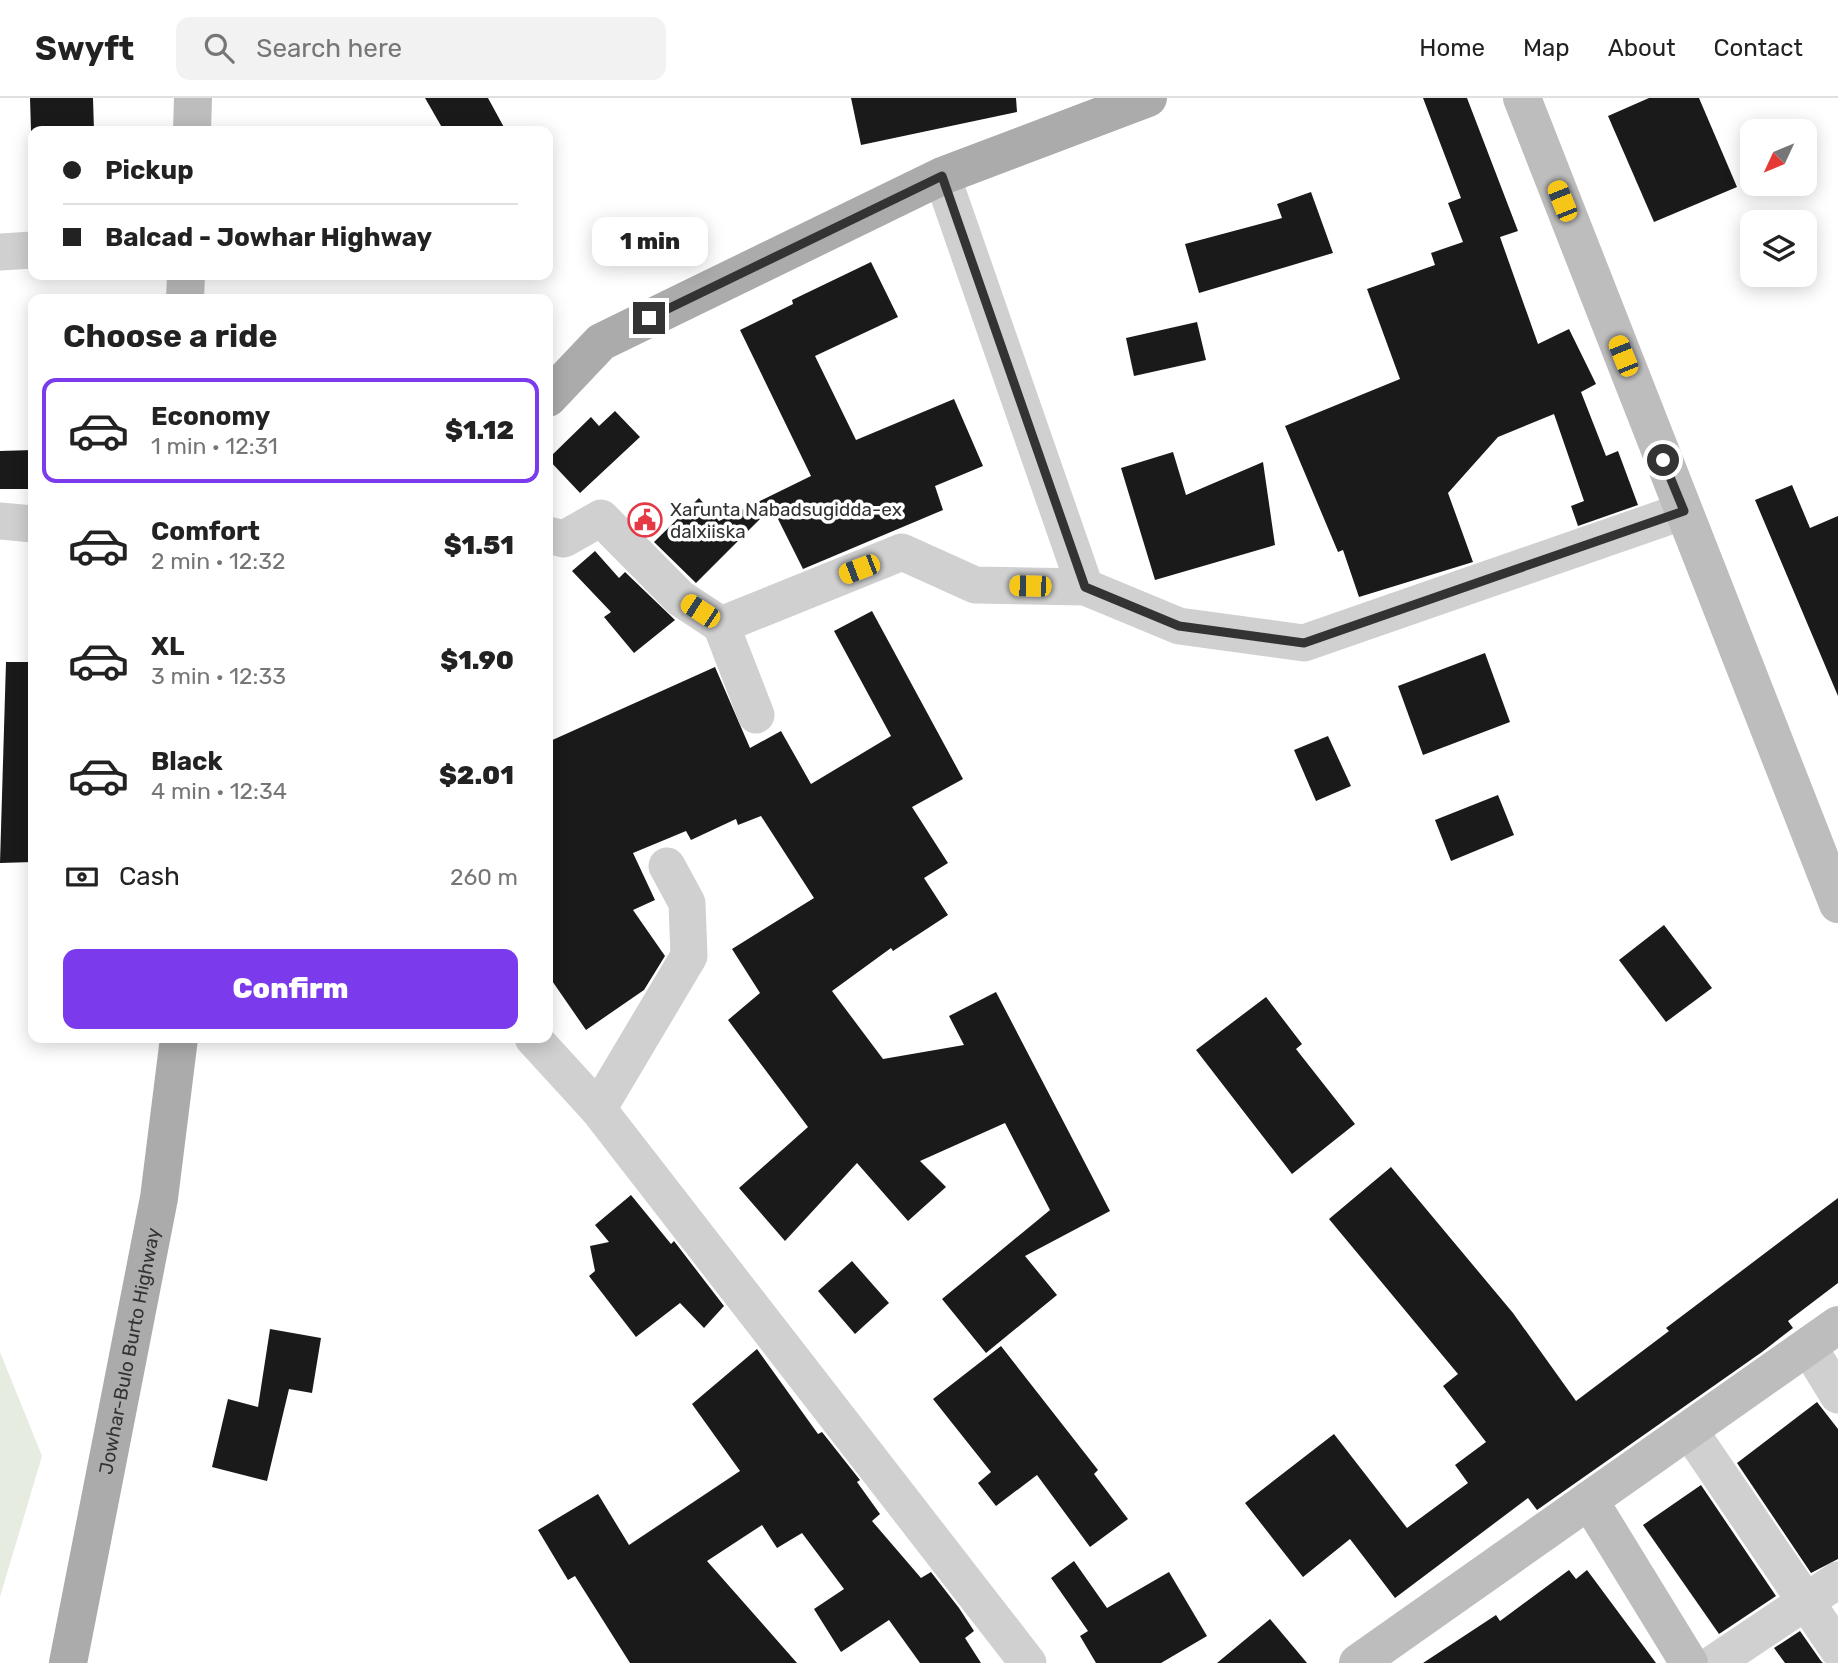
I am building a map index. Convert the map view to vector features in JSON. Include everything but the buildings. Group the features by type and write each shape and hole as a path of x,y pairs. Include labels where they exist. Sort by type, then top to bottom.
{"main road":[{"path":"553,393 600,342 942,176 1148,98"},
{"name":"Jowhar-Bulo Burto Highway","path":"68,1663 159,1198 178,1043"}],"street":[{"path":"192,126 193,98"},
{"path":"1521,98 1838,904"},
{"path":"942,176 1085,587"},
{"path":"0,252 28,250"},
{"path":"721,625 902,552 975,584 1085,587 1179,626 1304,643 1684,511"},
{"path":"553,536 564,539 601,518 680,598 721,625 756,715"},
{"path":"0,521 28,524"},
{"path":"598,1109 689,956 687,903 667,866"},
{"path":"538,1043 598,1109 1028,1663"},
{"path":"1365,1661 1823,1336 1838,1395"},
{"path":"1689,1430 1838,1649"},
{"path":"1589,1500 1689,1663"},
{"path":"1714,1663 1838,1580"}],"shaded area":[{"path":"0,1352 42,1456 0,1597"}],"place":[{"name":"Xarunta Nabadsugidda-ex dalxiiska","path":"645,520"}],"route":[{"path":"649,318 942,176 1085,587 1179,626 1304,643 1684,511 1663,460"}]}
